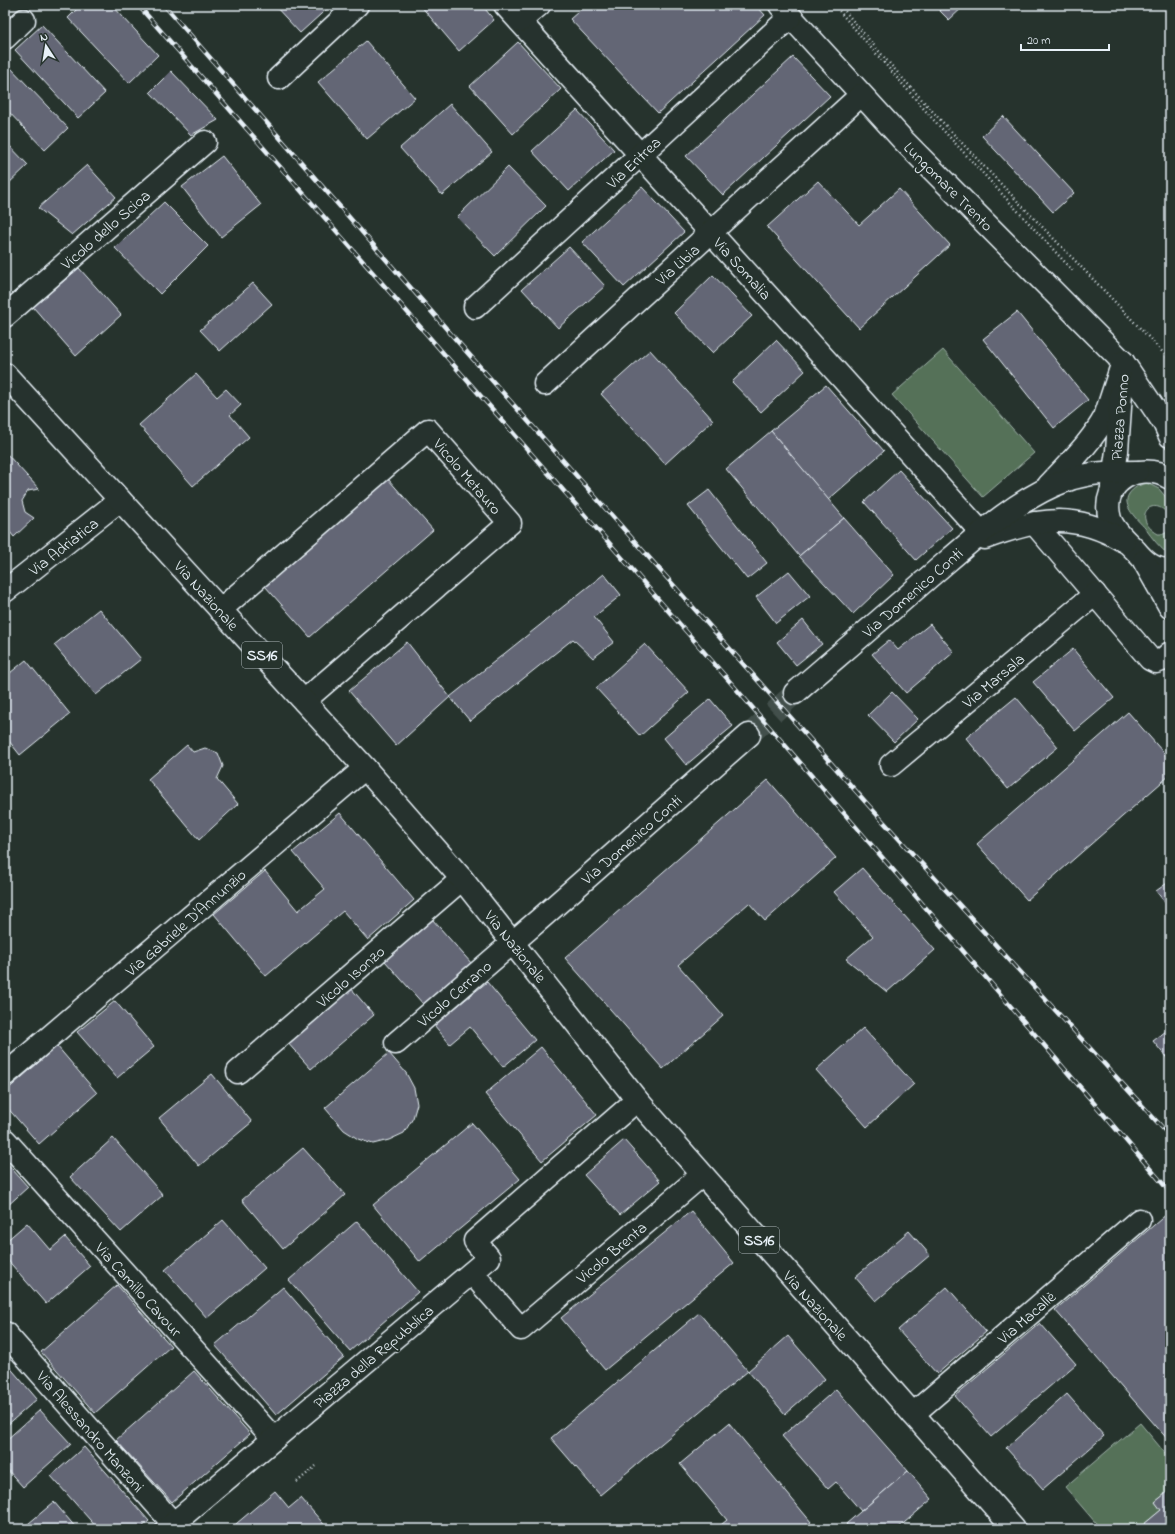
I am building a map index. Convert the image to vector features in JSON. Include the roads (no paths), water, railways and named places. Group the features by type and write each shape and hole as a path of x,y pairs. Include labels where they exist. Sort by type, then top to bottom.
{"street":[{"path":"279,78 357,5"},
{"name":"Via Somalia","path":"506,5 711,233 974,538"},
{"path":"520,21 539,5"},
{"name":"Lungomare Trento","path":"785,11 904,141 1124,362"},
{"name":"Via Eritrea","path":"475,307 641,155 785,11"},
{"path":"5,38 24,20"},
{"name":"Via Libia","path":"545,384 861,95"},
{"name":"Vicolo dello Scioa","path":"5,316 206,142"},
{"name":"Piazza Ponno","path":"1124,362 1164,423 1170,436"},
{"name":"Piazza Ponno","path":"1124,362 1117,451 1109,503 1111,520 1115,528 1129,544"},
{"name":"Piazza Ponno","path":"1040,492 1092,438 1102,424 1124,362"},
{"name":"Via Nazionale","path":"5,374 365,768 462,879 637,1100 1014,1529"},
{"name":"Vicolo Metauro","path":"220,610 428,430 510,523 304,701"},
{"name":"Piazza Ponno","path":"1040,492 1066,480 1084,476 1113,482 1137,472 1158,473 1170,478"},
{"name":"Via Domenico Conti","path":"795,693 974,538 1040,492"},
{"name":"Via Adriatica","path":"5,591 120,500"},
{"name":"Piazza Ponno","path":"974,538 1034,523 1067,522 1090,525 1108,532 1129,544 1161,570 1170,607"},
{"path":"1034,523 1150,659 1156,662 1162,660 1170,653"},
{"name":"Via Marsala","path":"891,765 1095,594"},
{"name":"Via Domenico Conti","path":"512,943 749,735"},
{"name":"Via Gabriele D'Annunzio","path":"5,1075 365,768"},
{"name":"Vicolo Isonzo","path":"238,1072 462,879"},
{"name":"Vicolo Cerrano","path":"396,1043 512,943"},
{"name":"Piazza della Repubblica","path":"172,1527 489,1258 475,1240 637,1100"},
{"name":"Via Camillo Cavour","path":"5,1140 274,1439"},
{"name":"Vicolo Brenta","path":"472,1273 520,1329 702,1175"},
{"name":"Via Macallè","path":"913,1414 1139,1220"},
{"name":"Via Alessandro Manzoni","path":"5,1333 172,1527"}],"tunnel":[{"path":"749,735 795,693"}],"railway":[{"path":"138,5 656,597 1170,1192"},
{"path":"164,5 458,342 870,807 1170,1136"}]}
